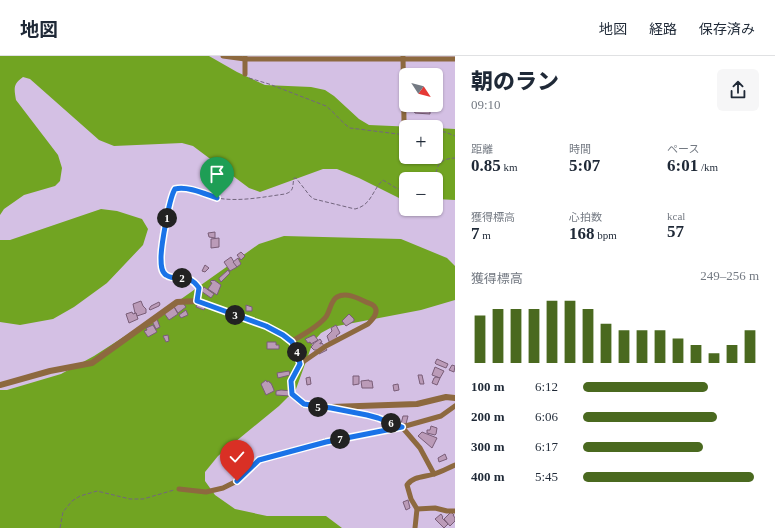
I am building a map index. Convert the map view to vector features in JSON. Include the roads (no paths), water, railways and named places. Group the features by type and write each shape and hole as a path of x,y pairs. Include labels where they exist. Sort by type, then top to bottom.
{"street":[{"path":"223,56 455,60"},
{"path":"245,57 245,74"},
{"path":"404,58 404,120"},
{"path":"292,342 325,319 337,297 344,295 349,296 375,306 376,314 373,320 368,324 326,346 300,364 291,381 292,394 304,404 378,418 402,427 420,448 434,474"},
{"path":"0,385 50,371 92,363 177,302 197,301 266,326 292,342 300,364"},
{"path":"331,408 418,404 446,397 455,398"},
{"path":"179,490 206,492 223,488 237,481 259,460 326,442 402,427 441,416 455,406"},
{"path":"415,528 417,509 411,499 407,485 410,481 434,474 455,465"},
{"path":"417,509 435,508 447,512 455,511"}]}
